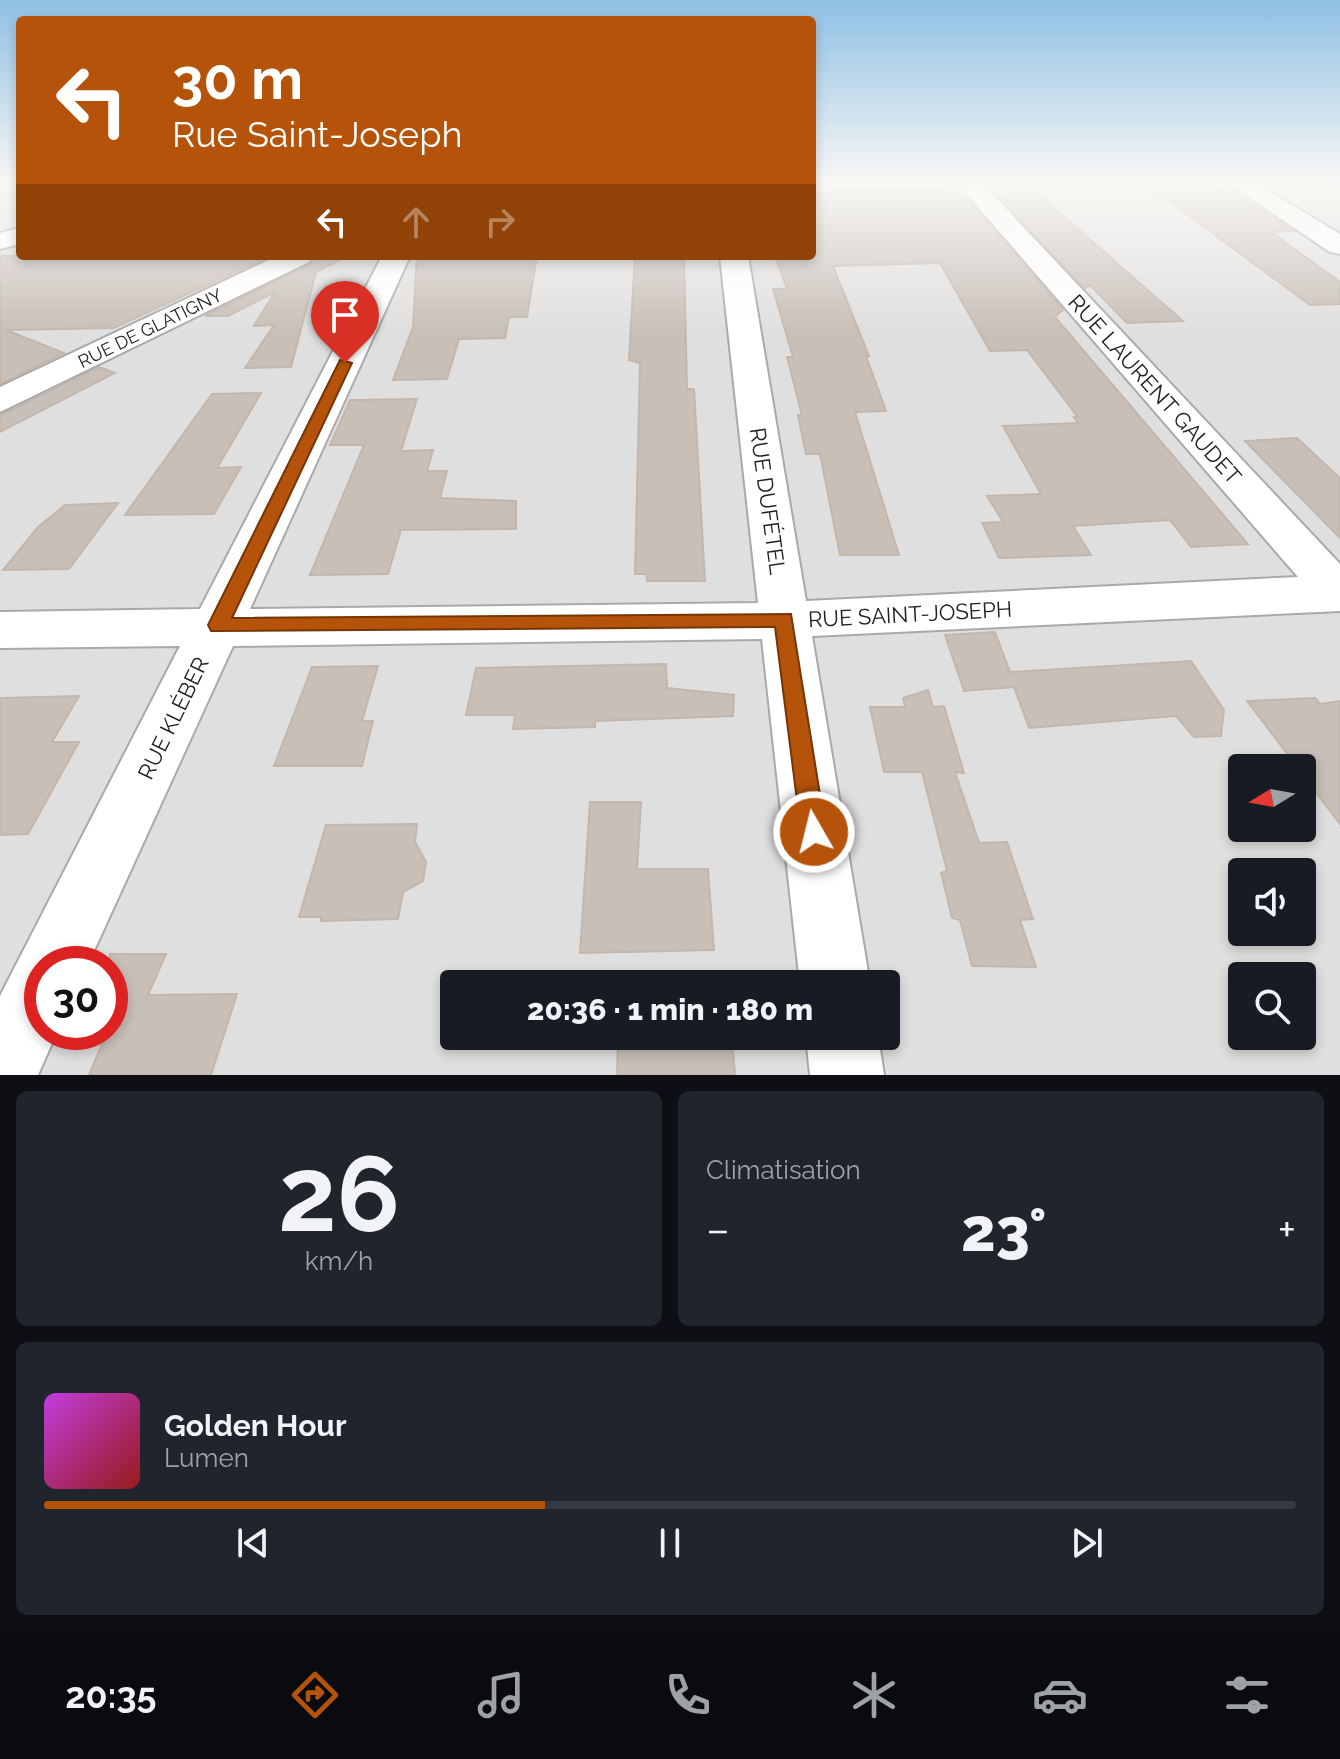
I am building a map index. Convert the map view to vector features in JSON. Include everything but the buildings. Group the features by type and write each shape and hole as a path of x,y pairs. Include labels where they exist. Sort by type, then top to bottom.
{"street":[{"name":"RUE LAURENT GAUDET","path":"1015,234 1339,593"},
{"path":"1321,234 1340,246"},
{"name":"RUE DE GLATIGNY","path":"0,401 291,260"},
{"name":"RUE KLÉBER","path":"62,946 394,260"},
{"name":"RUE DUFÉTEL","path":"735,260 833,970"},
{"name":"RUE SAINT-JOSEPH","path":"0,630 784,620 1339,593"},
{"path":"0,1073 24,1024"},
{"path":"844,1050 847,1075"}],"shaded area":[{"path":"0,234 16,234 16,260 816,260 816,234 1340,234 1340,1075 0,1075"}],"route":[{"path":"345,363 219,625 784,620 814,832"}]}
